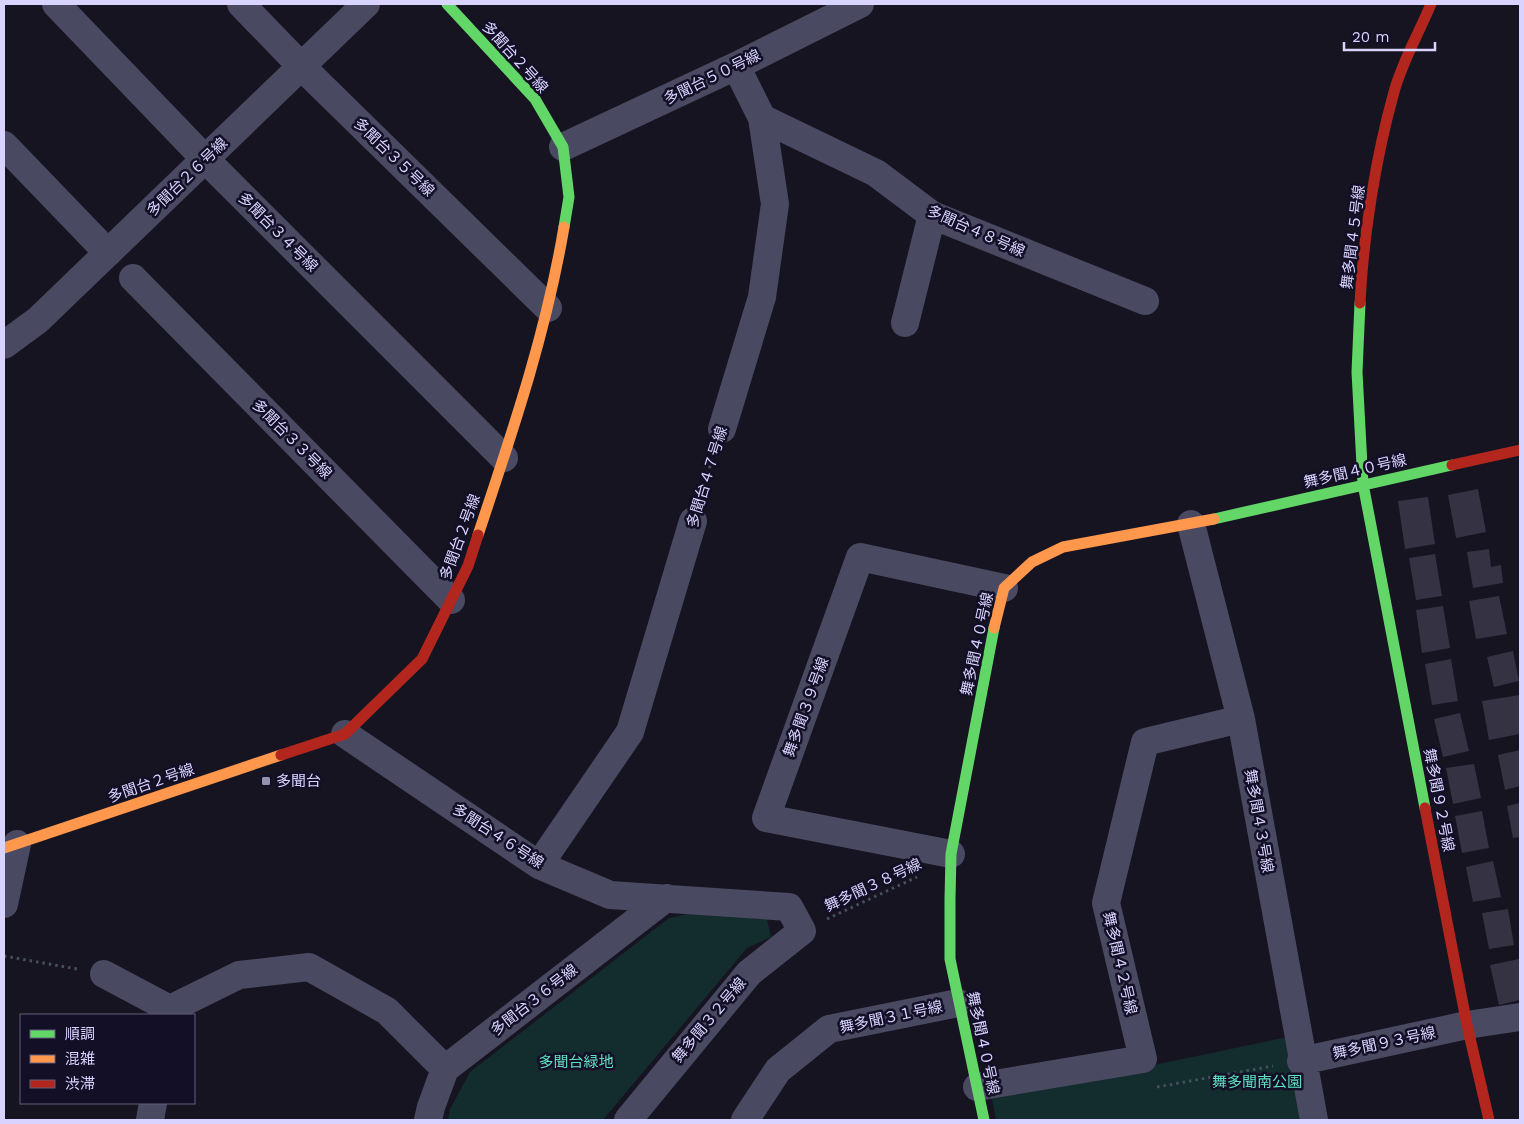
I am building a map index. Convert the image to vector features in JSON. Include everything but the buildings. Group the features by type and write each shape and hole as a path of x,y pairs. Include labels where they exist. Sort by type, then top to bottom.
{"street":[{"name":"多聞台３４号線","path":"56,4 205,159 504,458"},
{"name":"多聞台３５号線","path":"241,4 301,66 548,308"},
{"name":"多聞台２６号線","path":"4,345 38,320 366,4"},
{"name":"多聞台２号線","path":"10,846 345,734 422,659 468,566 526,391 554,287 569,197 563,147 535,99 447,4"},
{"name":"多聞台５０号線","path":"563,147 736,66 860,4"},
{"name":"舞多聞４５号線","path":"1363,484 1357,372 1362,265 1376,176 1394,91 1431,4"},
{"name":"多聞台４７号線","path":"722,429 762,297 775,204 762,118 736,66"},
{"name":"多聞台４８号線","path":"762,118 876,173 932,215 1145,301"},
{"path":"4,145 108,253"},
{"path":"905,323 932,215"},
{"name":"多聞台３３号線","path":"133,278 451,600"},
{"name":"舞多聞４０号線","path":"984,1120 950,959 952,854 998,604 1004,588 1032,562 1063,547 1191,524 1520,450"},
{"name":"舞多聞９２号線","path":"1363,484 1467,1025 1489,1120"},
{"name":"多聞台４７号線","path":"538,865 630,732 693,520"},
{"name":"舞多聞４３号線","path":"1191,524 1242,719 1314,1120"},
{"name":"舞多聞３９号線","path":"952,854 766,818 860,557 1004,588"},
{"name":"舞多聞４２号線","path":"977,1087 1142,1058 1106,903 1145,742 1242,719"},
{"name":"多聞台４６号線","path":"345,734 538,865 610,895 789,906 802,931"},
{"path":"4,904 10,846"},
{"name":"多聞台３６号線","path":"445,1069 666,898"},
{"name":"舞多聞３２号線","path":"628,1120 749,973 802,931"},
{"path":"104,974 169,1012 239,975 309,967 388,1011 445,1069 428,1120"},
{"name":"舞多聞３１号線","path":"745,1120 778,1070 829,1030 958,1003"},
{"name":"舞多聞９３号線","path":"1302,1061 1467,1025 1520,1016"},
{"path":"150,1120 153,1104"}],"path":[{"name":"多聞台４７号線","path":"693,520 722,429"},
{"name":"舞多聞３８号線","path":"802,931 929,872 952,854"},
{"path":"4,956 104,974"}],"green space":[{"name":"多聞台緑地","path":"711,909 766,915 771,937 747,948 603,1120 448,1120 450,1109 470,1072 669,918"},
{"name":"舞多聞南公園","path":"1287,1037 1304,1120 996,1120 992,1099"}],"traffic: fast":[{"path":"447,4 535,99 563,147 569,197 564,227"},
{"path":"1360,303 1357,372 1363,484 1425,808"},
{"path":"1214,519 1452,465"},
{"path":"984,1120 950,959 950,899 951,854 994,628"}],"traffic: slow":[{"path":"478,535 538,345 557,267 564,227"},
{"path":"994,628 1004,588 1032,562 1063,547 1214,519"},
{"path":"4,848 281,755"}],"traffic: jam":[{"path":"1360,303 1367,224 1387,117 1401,70 1431,4"},
{"path":"1452,465 1520,450"},
{"path":"281,755 345,734 422,659 468,566 478,535"},
{"path":"1425,808 1467,1025 1489,1120"}],"place":[{"name":"多聞台","path":"266,781"}]}
